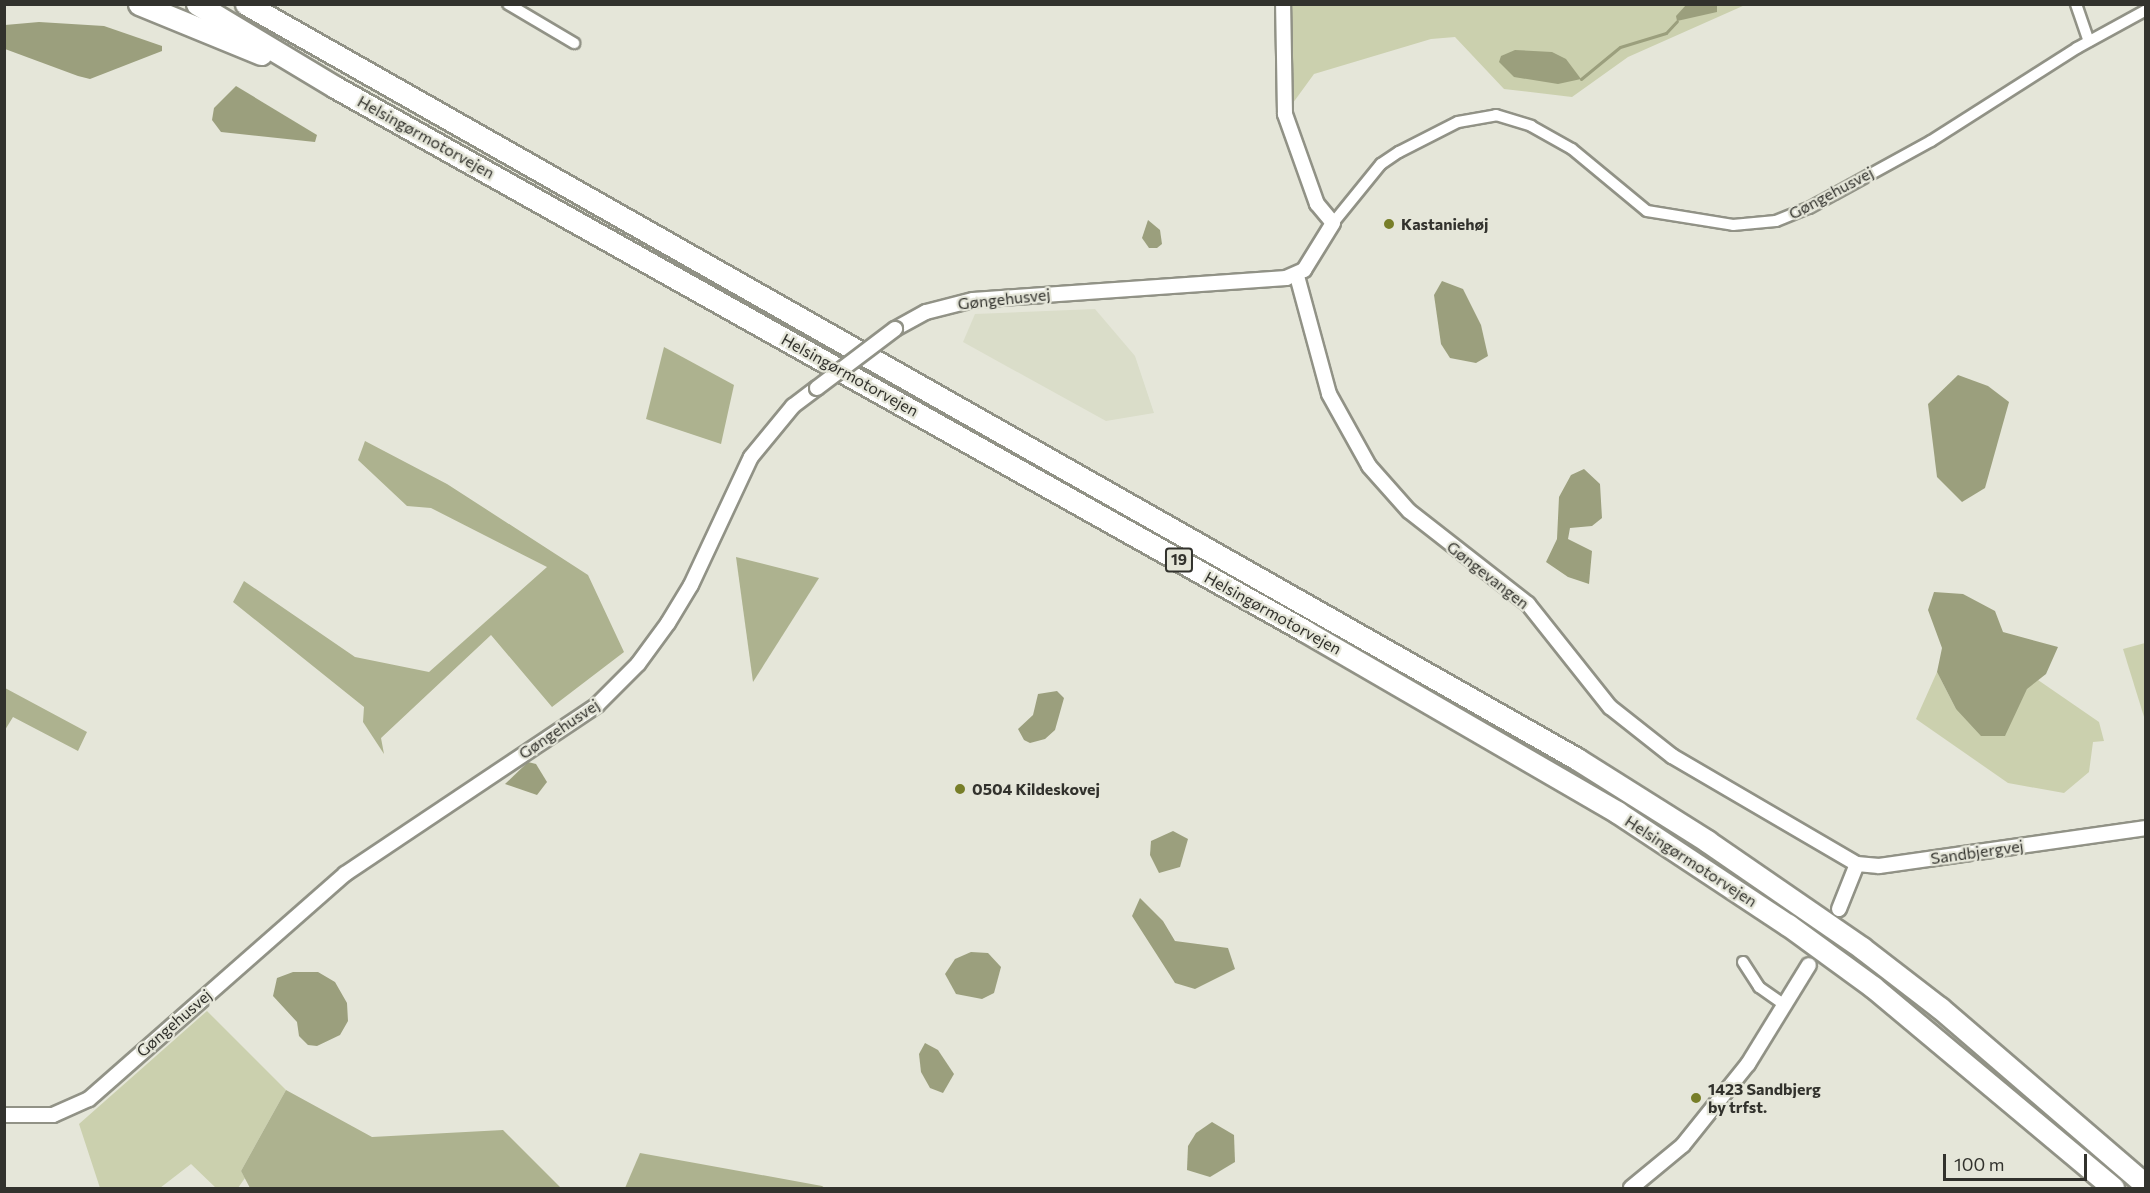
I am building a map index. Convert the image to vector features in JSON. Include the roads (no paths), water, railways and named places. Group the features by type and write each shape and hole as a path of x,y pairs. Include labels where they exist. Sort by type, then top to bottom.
{"highway":[{"path":"139,4 335,87"},
{"name":"Helsingørmotorvejen","path":"196,4 335,87 1305,631 1617,812 1788,925 1873,987 2114,1188"},
{"name":"Helsingørmotorvejen","path":"246,4 1577,759 1807,908 1940,1008 2145,1185"},
{"path":"2037,1092 2112,1141 2145,1170"}],"street":[{"path":"508,4 520,7 574,43"},
{"path":"1283,4 1285,114 1317,204 1333,223"},
{"path":"2076,4 2089,41"},
{"name":"Gøngehusvej","path":"4,1115 53,1115 89,1099 345,874 597,705 638,664 668,623 691,585 752,457 793,406 895,329 934,309 973,300 1297,276 1309,265 1333,223 1381,164 1399,152 1458,122 1496,115 1531,126 1572,149 1647,211 1733,225 1776,221 1809,208 1931,141 2089,41 2145,10"},
{"name":"Gøngevangen","path":"1297,276 1329,394 1353,439 1389,490 1442,539 1528,604 1588,682 1636,731 1672,756 1857,864"},
{"name":"Sandbjergvej","path":"1857,864 1879,866 2145,828"},
{"path":"1839,909 1857,864"},
{"path":"1743,962 1759,987 1785,1005"},
{"path":"1631,1188 1683,1144 1748,1064 1809,965"}],"waterway":[{"path":"1581,79 1620,47 1666,33 1677,21"}],"place":[{"name":"Kastaniehøj","path":"1389,224"},
{"name":"0504 Kildeskovej","path":"960,789"},
{"name":"1423 Sandbjerg by trfst.","path":"1696,1098"}]}
